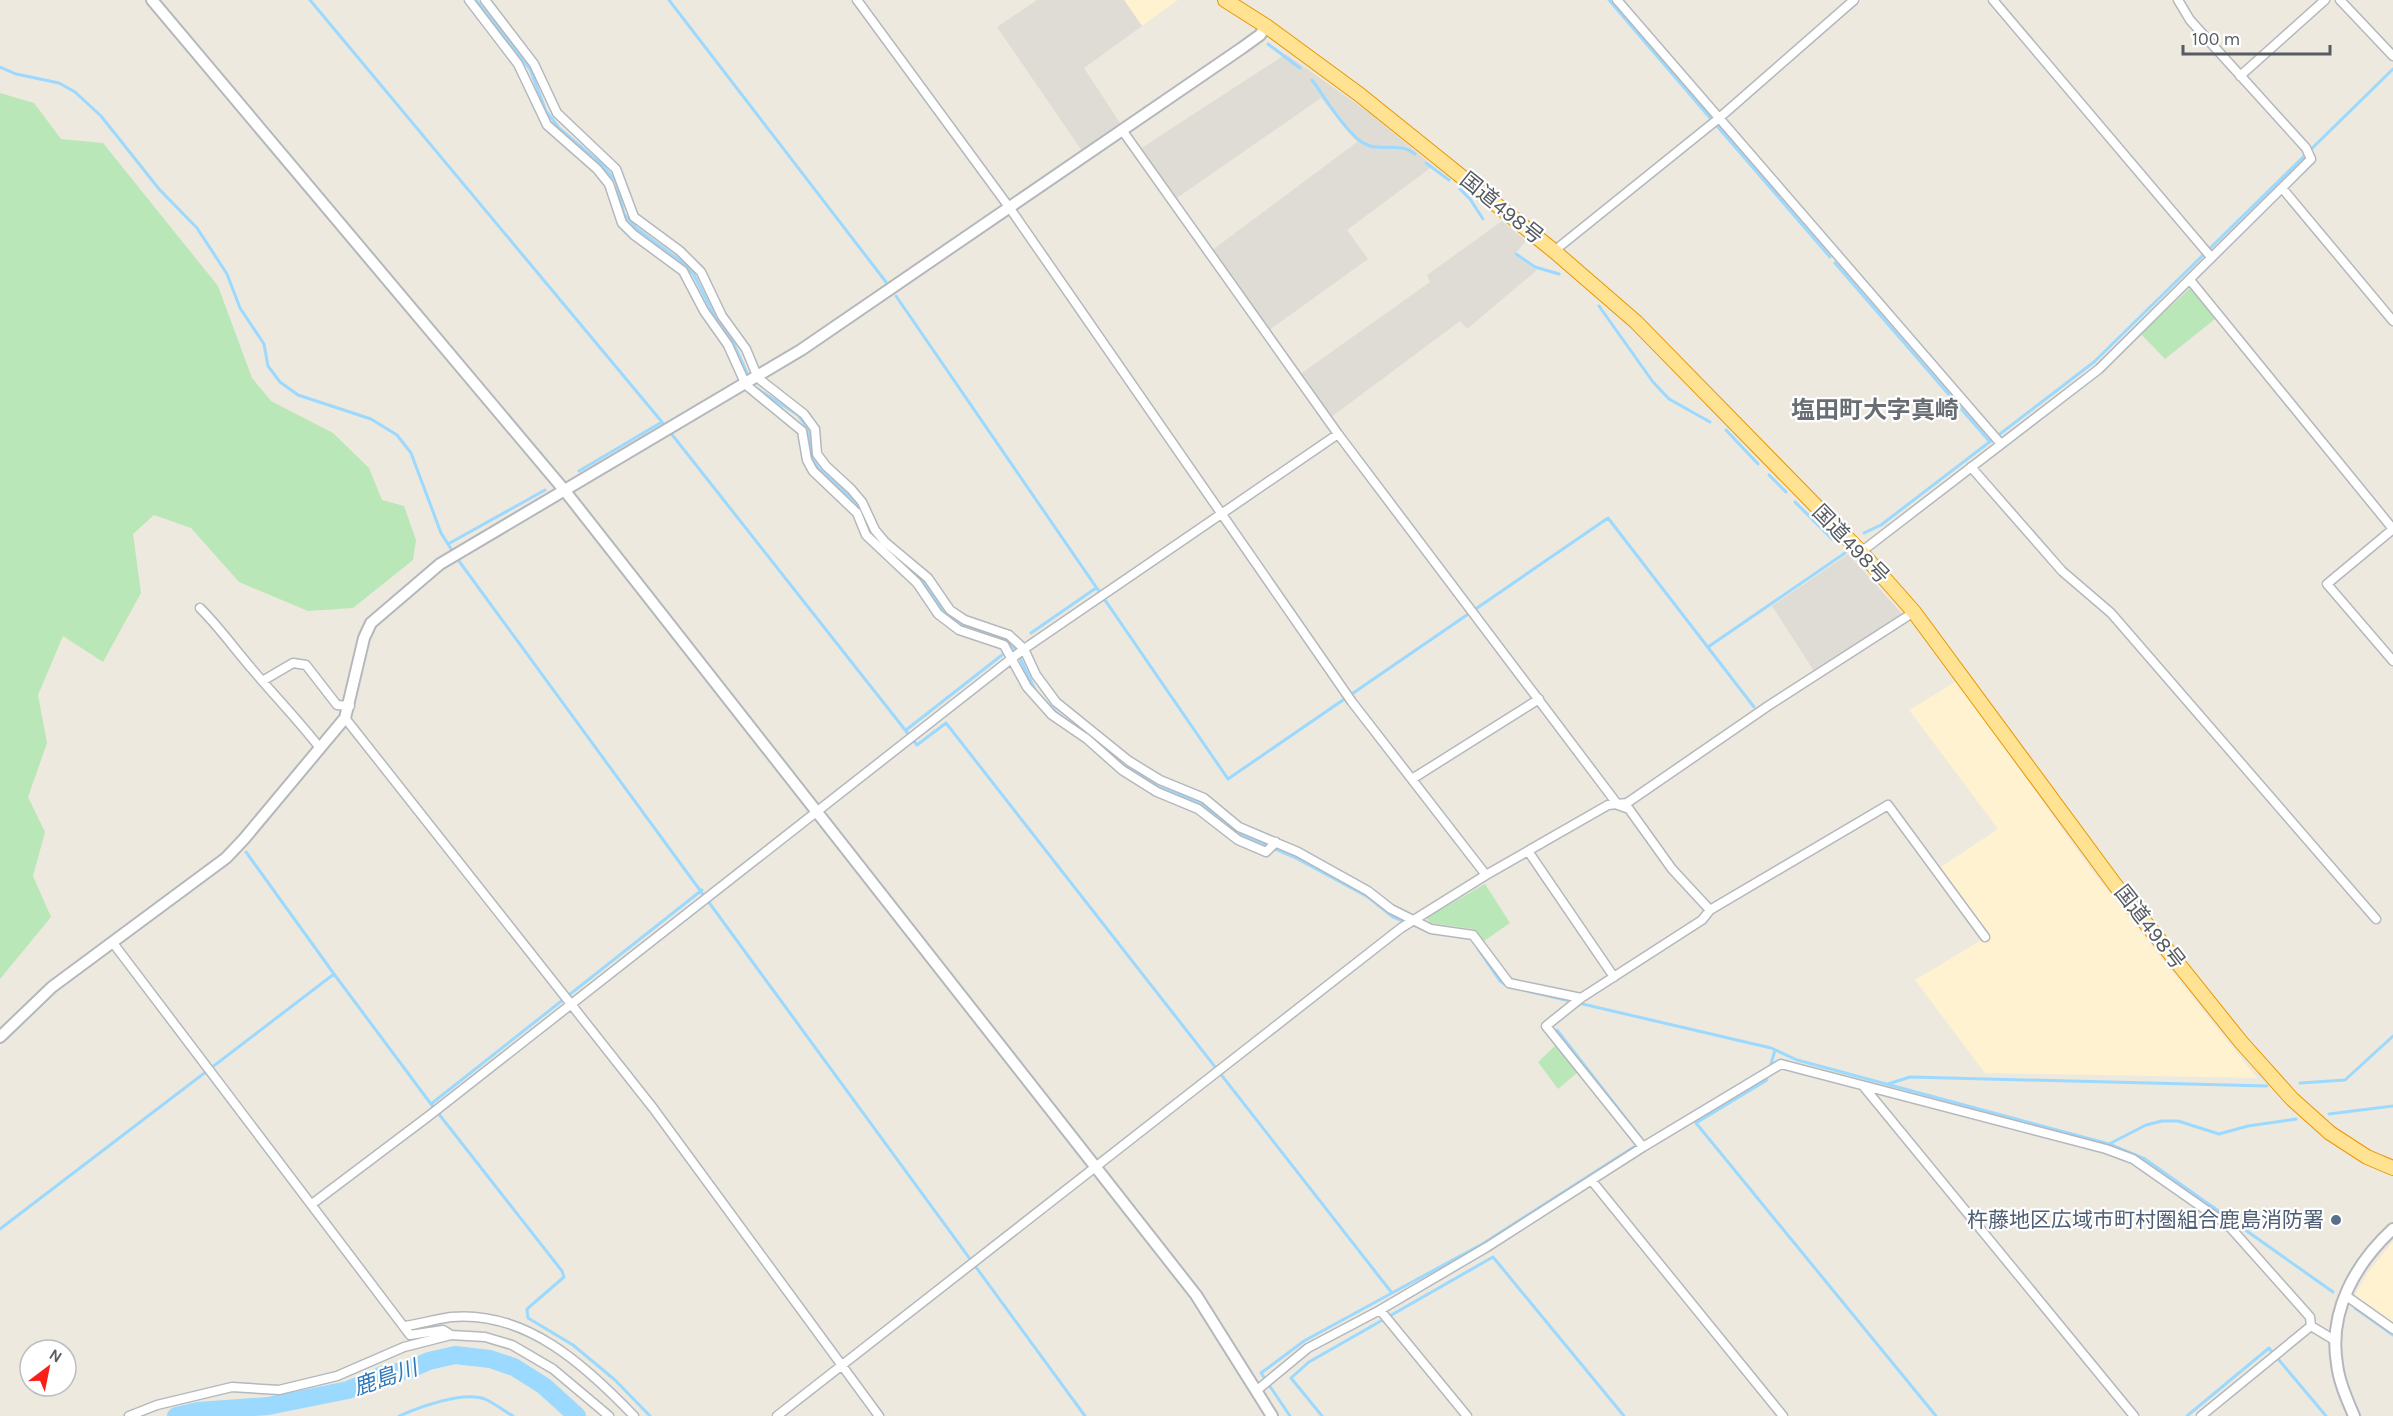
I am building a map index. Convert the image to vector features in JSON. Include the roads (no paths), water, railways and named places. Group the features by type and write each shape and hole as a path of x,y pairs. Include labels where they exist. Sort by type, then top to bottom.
{"highway":[{"name":"国道498号","path":"1225,0 1266,26 1377,108 1554,251 1636,322 1861,552 1914,612 2116,886 2241,1042 2292,1099 2330,1133 2367,1156 2393,1168"}],"street":[{"path":"152,0 565,491 1094,1168 1196,1295 1258,1389 1272,1416"},
{"path":"470,0 518,63 547,125 597,169 609,184 622,223 634,235 683,271 715,328 728,345 746,385 792,420 802,431 807,460 813,471 857,513 866,535 917,583 938,614 959,630 1004,645 1038,702 1122,770 1157,792 1198,808 1238,840 1266,852 1276,842"},
{"path":"485,0 534,64 557,113 616,169 634,216 680,251 701,272 722,316 746,349 758,378 804,414 815,429 817,454 825,466 851,489 862,502 875,530 885,542 928,578 950,610 965,621 1009,635 1024,649 1036,675 1056,702 1129,761 1160,780 1204,798 1239,827 1276,842 1368,891 1391,909 1431,928 1473,935 1509,983 1581,999"},
{"path":"857,0 1009,207 1352,702 1486,875"},
{"path":"1617,0 2001,444"},
{"path":"1554,251 1718,119 1854,0"},
{"path":"1993,0 2211,257"},
{"path":"1861,552 2099,369 2311,159 2306,148 2190,20 2178,0"},
{"path":"2240,76 2325,0"},
{"path":"2340,0 2393,56"},
{"path":"0,1037 52,987 226,858 345,718 350,706 364,638 371,623 448,559 758,378 1242,48 1260,34 1266,26"},
{"path":"1122,130 1338,434 1618,805 1629,809 1672,869 1710,910"},
{"path":"2282,188 2393,321"},
{"path":"2190,280 2393,529 2327,584 2393,662"},
{"path":"312,1204 441,1107 570,1003 817,813 1012,657 1338,434"},
{"path":"1971,467 2062,571 2111,613 2376,919"},
{"path":"200,608 228,636 242,657 320,748"},
{"path":"777,1416 964,1267 1214,1076 1401,928 1486,875 1608,805 1627,803 1768,706 1914,612"},
{"path":"264,680 293,663 306,665 337,705 350,706"},
{"path":"1412,779 1539,699"},
{"path":"345,718 653,1108 879,1416"},
{"path":"1643,1147 1546,1026 1581,999 1702,920 1710,910 1888,805 1985,937"},
{"path":"1528,851 1614,977"},
{"path":"113,943 410,1335 443,1330 451,1335"},
{"path":"1258,1389 1308,1348 1380,1310 1781,1064 2106,1149 2133,1159 2229,1226 2310,1317 2311,1326"},
{"path":"1864,1087 2134,1416"},
{"path":"1592,1181 1783,1416"},
{"path":"2354,1416 2336,1363 2336,1341 2345,1294 2357,1269 2376,1244 2393,1229"},
{"path":"2345,1294 2393,1329"},
{"path":"1380,1310 1467,1416"},
{"path":"405,1326 452,1317 500,1321 529,1331 565,1353 598,1378 634,1416"},
{"path":"2311,1326 2336,1341"},
{"path":"2201,1416 2311,1326"},
{"path":"129,1416 157,1405 232,1387 279,1390 337,1376 404,1347 451,1335 485,1336 512,1345 553,1369 609,1416"}],"waterway":[{"path":"310,0 662,422"},
{"path":"476,0 530,69 546,111 559,128 601,164 616,181 624,214 636,228 682,262 694,275 716,319 733,342 748,375"},
{"path":"669,0 886,282"},
{"path":"1609,0 1711,119"},
{"path":"1268,44 1300,68"},
{"path":"0,67 16,74 59,83 75,92 101,116 159,189 197,228 227,274 240,308 264,344 268,366 280,382 298,395 371,419 397,435 411,453 441,533 453,552"},
{"path":"1864,533 1881,525 2094,362 2393,69"},
{"path":"1312,80 1346,127 1362,142 1370,146 1404,149 1415,154"},
{"path":"1717,126 1830,257"},
{"path":"1426,163 1449,180"},
{"path":"1460,189 1470,199 1483,219"},
{"path":"1516,254 1535,267 1559,274"},
{"path":"1835,263 1990,442"},
{"path":"896,296 1228,779 1608,518 1754,707"},
{"path":"1599,306 1653,382 1669,399 1710,422"},
{"path":"756,388 798,415 807,427 813,460 819,469 858,504 878,540"},
{"path":"579,471 662,422 666,427"},
{"path":"1726,430 1758,464"},
{"path":"670,432 917,745 946,723 1392,1293 1304,1341 1261,1373 1290,1416"},
{"path":"1769,475 1786,492"},
{"path":"448,544 545,490"},
{"path":"1795,502 1832,539"},
{"path":"889,551 920,577 944,612 962,625 1005,639 1016,650 1036,692"},
{"path":"1708,647 1845,553"},
{"path":"456,557 1085,1416"},
{"path":"1031,633 1096,588"},
{"path":"906,730 1002,655"},
{"path":"1045,701 1058,714 1158,787 1201,803 1235,832 1294,857 1368,897 1393,917 1429,931"},
{"path":"246,852 334,974"},
{"path":"431,1104 702,890"},
{"path":"1478,949 1500,981 1509,987"},
{"path":"0,1229 334,974 431,1104 562,1271 564,1277 527,1309 528,1318 573,1345 615,1380 650,1416"},
{"path":"1527,991 1771,1048 1797,1060 2109,1144 2145,1159 2333,1292"},
{"path":"1557,1030 1641,1138"},
{"path":"2300,1083 2345,1080 2393,1036"},
{"path":"1771,1064 1775,1050"},
{"path":"1888,1084 1910,1077 2267,1086"},
{"path":"1767,1080 1696,1123 1936,1416"},
{"path":"2329,1114 2393,1106"},
{"path":"2109,1144 2146,1125 2162,1121 2178,1121 2219,1134 2248,1126 2296,1119"},
{"path":"1392,1293 1484,1243 1634,1147"},
{"path":"1322,1416 1291,1378 1309,1362 1493,1257 1624,1416"},
{"path":"2355,1308 2393,1335"},
{"path":"2187,1416 2269,1348 2272,1352"},
{"name":"鹿島川","path":"176,1416 198,1411 268,1406 348,1390 385,1374 408,1370 429,1361 455,1355 490,1359 514,1367 544,1386 577,1416"},
{"path":"2279,1360 2326,1416"},
{"path":"399,1416 453,1398 465,1397 485,1399 513,1416"}],"place":[{"name":"杵藤地区広域市町村圏組合鹿島消防署","path":"2336,1220"}],"district":[{"name":"塩田町大字真崎","path":"1875,410"}]}
